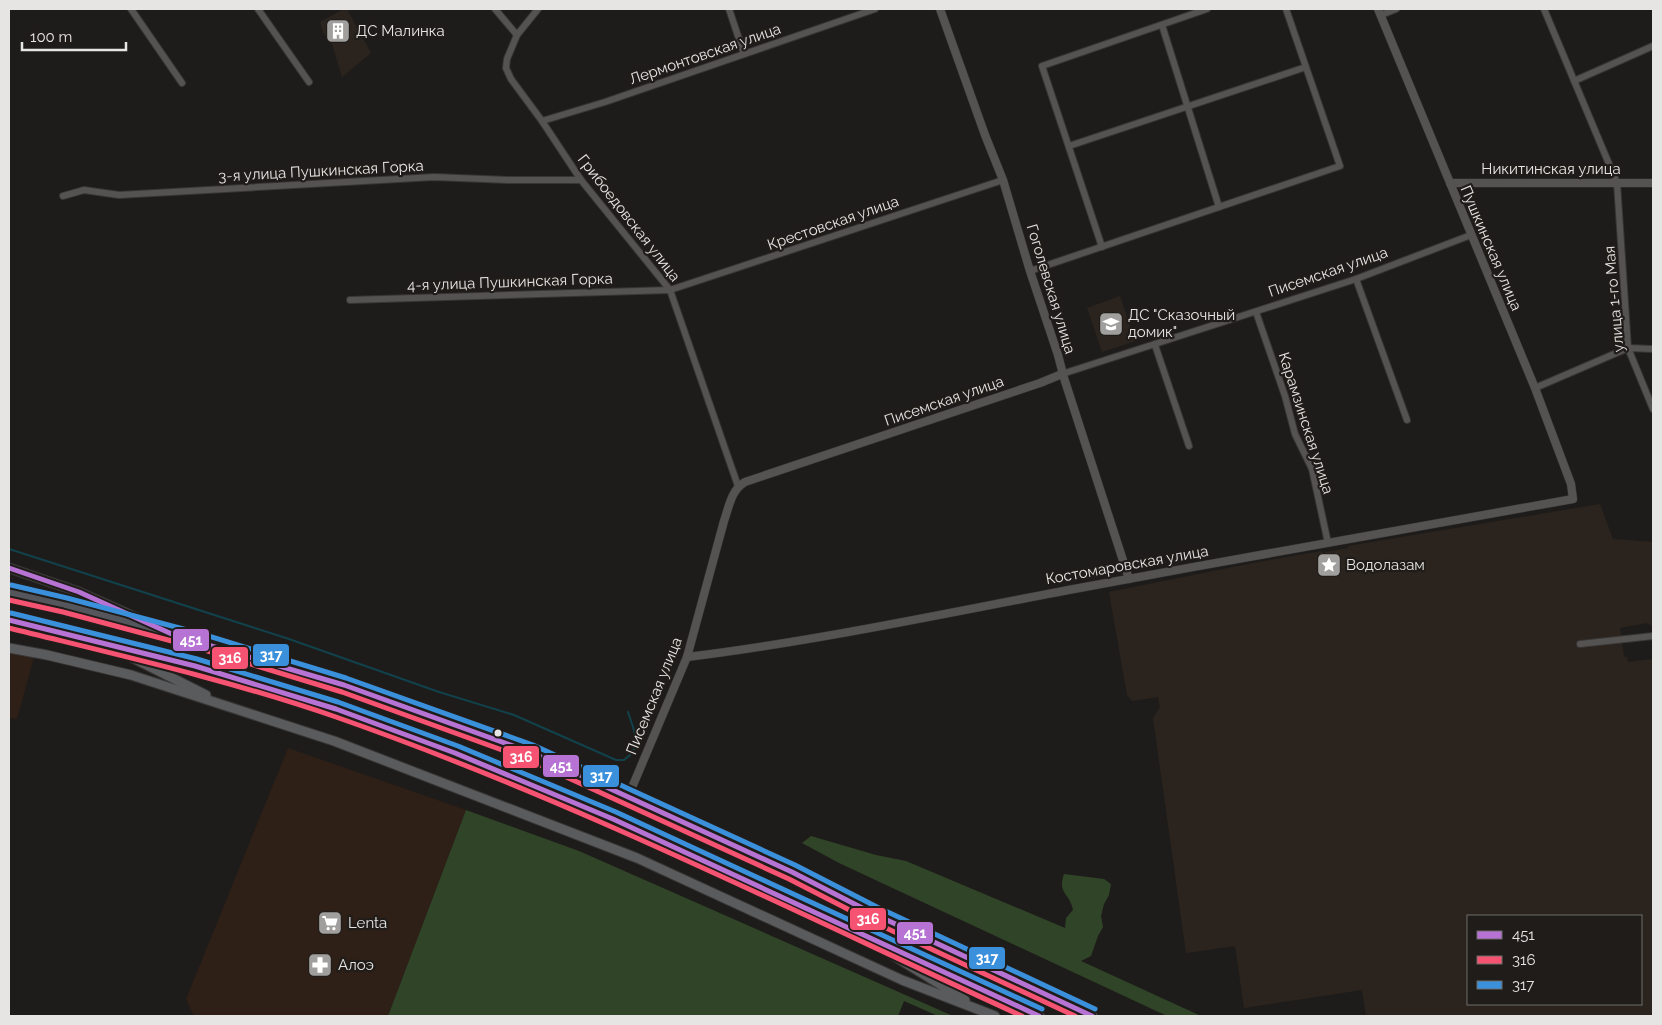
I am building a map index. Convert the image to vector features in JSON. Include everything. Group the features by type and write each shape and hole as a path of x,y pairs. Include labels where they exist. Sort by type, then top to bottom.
{"highway":[{"path":"9,592 65,605 174,635 344,685 530,752 792,872 874,914 1092,1016"},
{"path":"9,620 195,666 336,709 455,753 613,819 1039,1016"}],"main road":[{"path":"9,568 79,592 174,635"},
{"path":"102,642 227,706"},
{"path":"9,648 131,675 334,741 637,858 902,980 995,1016"},
{"path":"850,928 982,1010"}],"street":[{"path":"131,9 182,84"},
{"path":"258,9 309,82"},
{"path":"494,9 517,35 538,9"},
{"path":"729,9 744,54"},
{"name":"Лермонтовская улица","path":"542,121 605,102 876,9"},
{"name":"Гоголевская улица","path":"940,9 984,135 1003,180 1030,271 1058,354 1062,374 1129,579"},
{"path":"1102,246 1042,66 1207,9"},
{"path":"1030,271 1340,166 1286,9"},
{"path":"1379,12 1396,9"},
{"name":"улица 1-го Мая","path":"1544,9 1617,183 1628,348 1653,409"},
{"name":"Пушкинская улица","path":"1379,12 1535,388 1571,484 1573,499"},
{"path":"1162,25 1219,207"},
{"name":"Грибоедовская улица","path":"517,35 507,59 506,68 510,79 542,121 581,180 670,290 738,486"},
{"path":"1574,81 1653,46"},
{"path":"1069,146 1306,67"},
{"name":"3-я улица Пушкинская Горка","path":"63,196 84,190 119,195 434,177 581,180"},
{"name":"Крестовская улица","path":"670,290 1003,180"},
{"name":"Никитинская улица","path":"1450,183 1653,183"},
{"name":"Писемская улица","path":"628,797 687,657 724,521 730,501 738,486 1062,374 1356,279 1471,235"},
{"path":"1356,279 1407,420"},
{"name":"4-я улица Пушкинская Горка","path":"350,300 670,290"},
{"name":"Карамзинская улица","path":"1256,312 1285,396 1295,434 1312,469 1328,543"},
{"path":"1155,345 1189,446"},
{"path":"1535,388 1628,348 1653,349"},
{"name":"Костомаровская улица","path":"687,657 889,625 1129,579 1573,499"},
{"path":"1580,644 1653,636"}],"shaded area":[{"path":"347,9 371,53 342,77 332,44 324,34 320,22"},
{"name":"ДС \"Сказочный домик\"","path":"1120,296 1135,341 1102,352 1087,308"},
{"path":"1600,504 1613,539 1653,542 1653,626 1646,623 1620,628 1624,657 1627,657 1628,662 1653,659 1653,1016 1366,1016 1362,990 1244,1008 1235,946 1186,953 1153,718 1160,707 1158,697 1132,701 1127,695 1109,592 1253,563 1348,548 1348,546"},
{"path":"9,653 34,657 17,719 9,718"},
{"path":"288,748 466,810 388,1016 194,1016 186,999"}],"green space":[{"path":"466,810 579,851 953,1016 938,1016 904,1001 898,1016 388,1016"},
{"path":"811,836 876,855 906,861 1065,928 1066,918 1073,910 1062,886 1064,874 1104,879 1111,884 1101,916 1103,927 1091,956 1081,961 1201,1016 1167,1016 839,863 802,843"}],"waterway":[{"path":"9,549 289,639 439,692 514,715 616,760 624,760 630,755 636,744 635,732 628,712"}],"transit line":[{"name":"451","path":"9,568 79,592 174,635 344,685 530,752 792,872 874,914 1092,1016"},
{"name":"317","path":"11,585 202,634 346,678 533,745 795,865 877,907 1095,1009"},
{"name":"316","path":"9,600 63,612 198,648 342,692 527,759 789,879 871,921 1075,1016"},
{"name":"317","path":"11,613 197,659 338,702 458,746 616,812 1042,1009"},
{"name":"451","path":"9,620 195,666 336,709 455,753 613,819 1039,1016"},
{"name":"316","path":"9,628 255,691 336,717 424,749 596,820 682,858 1022,1016"}],"place":[{"name":"ДС Малинка","path":"338,31"},
{"name":"ДС \"Сказочный домик\"","path":"1111,324"},
{"name":"Водолазам","path":"1329,565"},
{"name":"Lenta","path":"330,923"},
{"name":"Алоэ","path":"320,965"}]}
